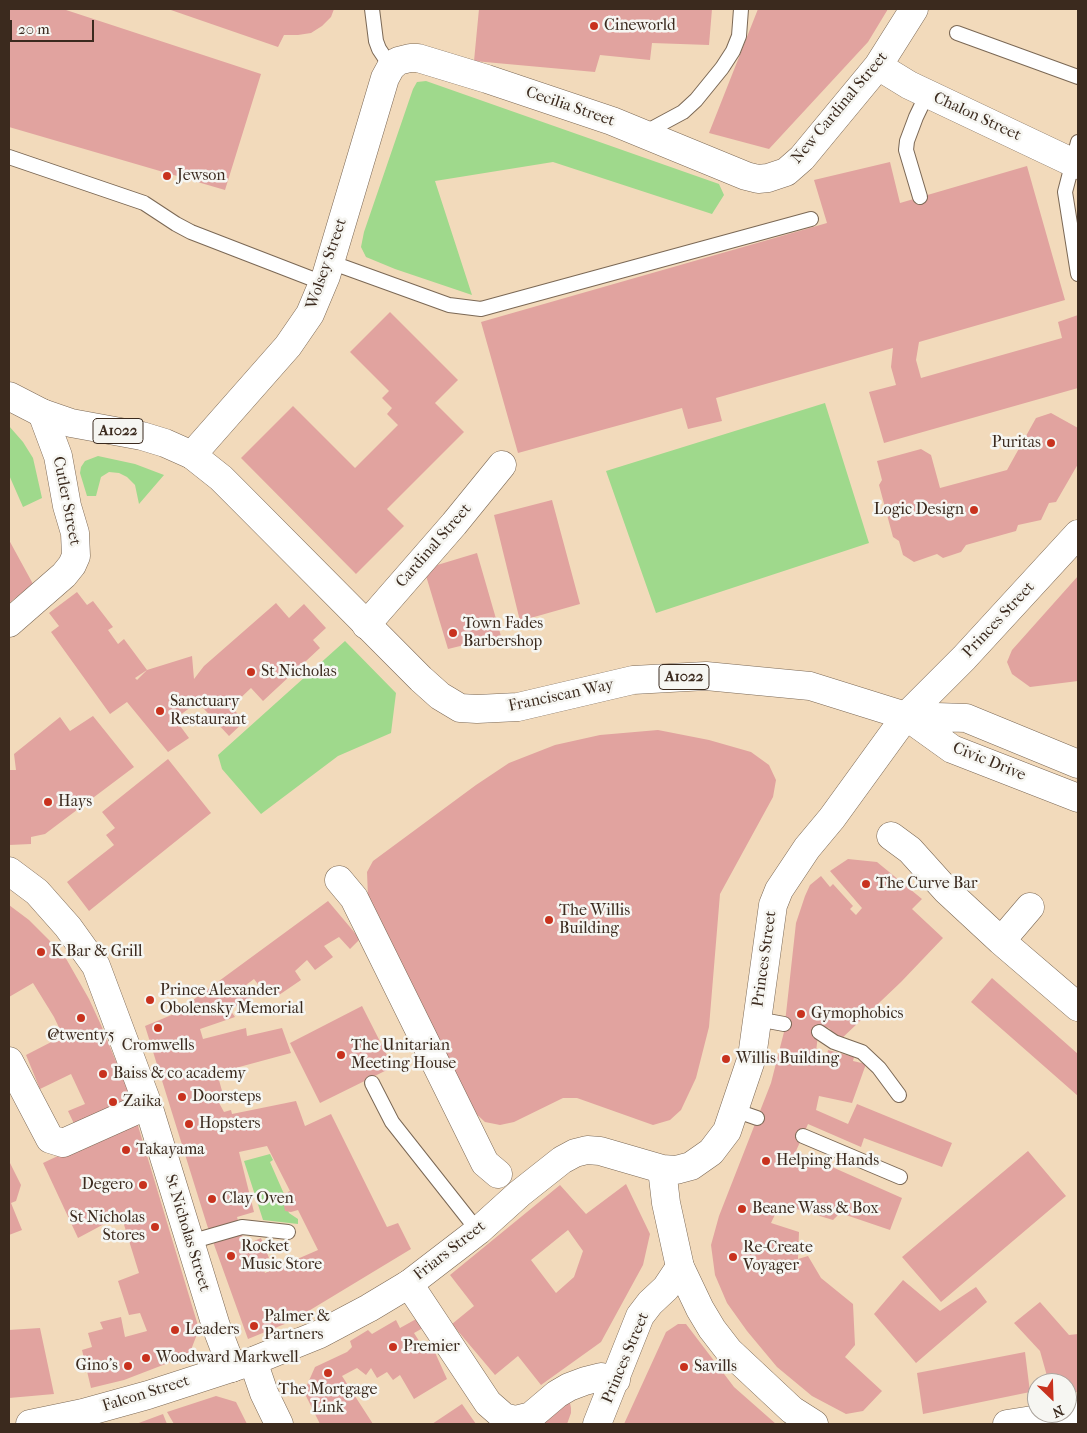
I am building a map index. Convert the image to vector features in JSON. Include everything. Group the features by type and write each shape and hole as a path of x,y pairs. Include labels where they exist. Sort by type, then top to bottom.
{"street":[{"name":"New Cardinal Street","path":"746,176 758,179 768,178 786,172 802,158 878,66 914,9"},
{"name":"Cecilia Street","path":"391,67 405,58 418,58 487,79 644,133 746,176"},
{"name":"Chalon Street","path":"878,66 927,94 1076,156"},
{"name":"Wolsey Street","path":"192,455 288,346 310,314 327,272 385,78 391,67"},
{"name":"A1022","path":"9,396 42,413 72,423 142,436 165,443 192,455"},
{"name":"Cutler Street","path":"9,623 64,575 76,556 75,533 58,456 42,413"},
{"name":"Franciscan Way","path":"192,455 221,478 421,679 440,696 460,708 518,707 633,680 706,676 810,686 906,716"},
{"name":"Cardinal Street","path":"366,625 454,524 502,465"},
{"name":"Princes Street","path":"662,1169 676,1170 691,1166 711,1152 727,1131 745,1114 773,905 780,890 807,848 832,818 906,716 964,658 1078,534"},
{"name":"Civic Drive","path":"906,716 966,718 1078,764"},
{"name":"Civic Drive","path":"906,716 952,749 1078,798"},
{"path":"891,836 910,850 946,890 1078,1007"},
{"name":"St Nicholas Street","path":"9,871 37,892 68,927 96,966 148,1105 216,1326 264,1393 279,1424"},
{"path":"339,880 354,898 485,1163 498,1174"},
{"path":"1001,940 1030,907"},
{"path":"9,1060 50,1140 63,1143 148,1105"},
{"name":"Friars Street","path":"242,1364 320,1334 409,1284 478,1231 519,1194 562,1160 575,1153 587,1150 600,1151 662,1169"},
{"path":"662,1169 666,1203 680,1267 700,1309 728,1352 792,1410 814,1424"},
{"name":"Princes Street","path":"597,1424 640,1316 650,1303 666,1288 680,1267"},
{"path":"409,1284 488,1403 504,1417 515,1420 531,1416 557,1394 585,1381 601,1377 616,1380"},
{"name":"Falcon Street","path":"30,1424 83,1413 148,1395 242,1364"},
{"path":"1007,1424 1078,1414"}],"lane":[{"path":"372,9 376,40 379,49 391,67"},
{"path":"644,133 683,112 696,100 722,68 733,51 739,36 741,9"},
{"path":"957,33 1078,77"},
{"path":"920,197 906,150 907,141 916,117 927,94"},
{"path":"1076,156 1064,192 1078,274"},
{"path":"9,157 144,203 191,232 449,305 481,309 810,219"},
{"path":"757,1019 784,1024"},
{"path":"819,1032 834,1042 862,1052 879,1068 899,1095"},
{"path":"372,1083 392,1122 478,1231"},
{"path":"803,1136 900,1177"},
{"path":"190,1242 242,1227 288,1232"}],"green space":[{"path":"426,81 719,184 724,195 712,214 553,162 435,181 472,295 395,269 366,257 361,247 364,232 413,89 417,82"},
{"path":"825,403 869,543 656,613 606,471"},
{"path":"9,426 23,442 33,458 42,498 23,507 9,475"},
{"path":"98,456 135,464 164,475 139,504 135,485 127,477 119,473 109,472 101,477 96,496 87,496 80,473 81,467 85,461"},
{"path":"345,641 396,693 391,733 338,756 261,814 222,769 218,755"},
{"path":"270,1154 273,1160 270,1162 284,1194 286,1206 289,1213 298,1219 298,1224 263,1220 244,1161"}],"building":[{"path":"9,9 63,9 261,74 225,190 9,127"},
{"path":"168,9 334,9 331,17 322,26 311,33 284,35 278,47"},
{"name":"Cineworld","path":"479,9 712,9 709,45 652,43 650,60 600,55 595,72 474,61"},
{"path":"758,9 888,9 868,42 769,149 709,133"},
{"path":"890,162 900,203 1027,166 1065,300 919,342 916,360 921,378 1062,338 1058,322 1078,315 1078,388 884,443 869,392 896,385 891,367 893,348 716,398 722,421 688,429 682,408 518,453 481,322 827,223 814,180"},
{"path":"390,312 458,380 435,403 464,432 387,509 404,526 356,574 241,458 293,406 355,468 398,425 387,414 392,408 382,398 389,391 350,352"},
{"path":"1051,413 1078,428 1078,464 1056,502 1049,503 1041,520 1018,525 1016,531 966,545 961,552 943,558 937,554 914,562 903,555 899,541 893,537 879,485 882,480 877,461 921,449 931,455 940,488 1007,470 1036,418"},
{"path":"552,500 580,604 520,621 494,515"},
{"path":"9,540 33,584 9,603"},
{"path":"477,553 501,636 448,649 424,569"},
{"path":"1078,576 1078,681 1030,687 1012,674 1007,662 1012,650"},
{"path":"77,592 87,605 93,601 113,627 108,630 118,644 124,639 147,670 192,656 194,679 204,666 276,603 289,618 304,604 326,628 313,640 320,648 263,701 251,688 231,707 245,721 229,736 192,696 196,703 175,719 189,738 168,752 127,702 110,714 51,632 59,626 49,613","holes":["147,670 137,680 135,678"]},
{"name":"Hays","path":"93,716 134,767 45,834 31,837 31,844 9,845 9,770 16,770 14,754 60,717 70,731"},
{"name":"The Willis Building","path":"658,730 709,740 751,752 769,765 776,780 773,797 720,894 709,1027 696,1078 681,1110 670,1120 653,1125 577,1098 563,1098 514,1122 500,1125 485,1122 472,1110 368,897 367,872 373,861 509,763 555,745 600,735"},
{"path":"168,759 211,813 89,911 67,882 114,845 106,835 115,828 102,812"},
{"path":"848,859 877,862 922,899 912,909 943,938 901,982 839,1041 829,1028 819,1026 816,1052 827,1055 828,1050 854,1057 853,1061 866,1064 852,1103 819,1096 816,1110 848,1124 857,1104 952,1143 942,1167 864,1138 861,1147 808,1124 796,1151 902,1198 890,1230 840,1213 833,1220 780,1204 771,1223 799,1232 798,1259 808,1256 821,1278 853,1304 855,1345 845,1357 882,1391 863,1411 846,1414 812,1396 777,1367 747,1331 727,1303 715,1275 711,1245 719,1216 771,1083 784,1032 796,923 805,896 810,885 821,876 830,887 833,884 853,906 850,909 856,915 862,908 830,871"},
{"path":"328,901 360,939 350,949 339,937 324,946 333,957 315,970 307,960 295,971 301,980 279,995 272,986 263,991 254,979 246,985 255,995 230,1010 235,1017 200,1029 203,1039 246,1028 247,1036 282,1028 291,1053 217,1073 224,1098 218,1101 224,1112 231,1110 232,1114 296,1101 305,1126 331,1114 387,1227 398,1223 411,1249 292,1321 248,1339 207,1225 145,1026 174,1014","holes":["267,1146 290,1191 286,1193 283,1200 285,1211 298,1210 318,1250 265,1273 260,1261 269,1258 261,1238 245,1245 237,1217 254,1212 239,1152"]},
{"path":"9,905 29,920 64,955 89,999 134,1105 77,1130 68,1111 85,1104 71,1074 40,1089 26,1055 63,1036 54,1017 33,983 9,997"},
{"path":"992,978 1078,1054 1078,1096 971,1002"},
{"name":"The Unitarian Meeting House","path":"362,1006 393,1067 320,1103 290,1043"},
{"path":"136,1119 199,1329 189,1355 124,1380 91,1388 82,1350 92,1347 88,1333 103,1329 100,1322 121,1317 125,1337 147,1331 140,1313 129,1315 118,1281 139,1273 121,1215 78,1238 43,1163"},
{"path":"1028,1151 1066,1196 941,1302 902,1257"},
{"path":"9,1161 21,1185 16,1201 11,1203 22,1230 9,1235"},
{"path":"626,1184 650,1234 643,1265 601,1342 541,1385 518,1356 495,1375 452,1324 474,1306 450,1275 560,1185 586,1214","holes":["568,1230 583,1251 574,1277 556,1293 531,1260"]},
{"path":"903,1280 940,1311 976,1287 987,1302 916,1363 874,1314"},
{"path":"1040,1302 1069,1335 1078,1334 1078,1392 1077,1373 1046,1373 1040,1351 1014,1323"},
{"path":"418,1318 423,1328 414,1333 421,1344 433,1348 447,1379 414,1399 400,1375 393,1380 387,1372 377,1378 371,1368 366,1375 357,1368 342,1376 373,1424 320,1424 304,1392 315,1367 347,1352 352,1347 350,1341 368,1330 372,1334 396,1320 400,1328"},
{"name":"Savills","path":"678,1324 686,1324 734,1387 776,1424 624,1424 666,1332"},
{"path":"40,1328 54,1394 9,1398 9,1330"},
{"path":"1025,1352 1028,1373 1027,1393 923,1414 917,1373"},
{"path":"216,1396 236,1402 247,1424 174,1424 167,1412"},
{"path":"566,1401 570,1403 571,1408 567,1424 534,1424"},
{"path":"462,1404 476,1424 432,1424"},
{"path":"163,1414 167,1424 136,1424"}],"place":[{"name":"Cineworld","path":"594,26"},
{"name":"Jewson","path":"167,176"},
{"name":"Puritas","path":"1051,443"},
{"name":"Logic Design","path":"974,510"},
{"name":"Town Fades Barbershop","path":"453,633"},
{"name":"St Nicholas","path":"251,672"},
{"name":"Sanctuary Restaurant","path":"160,711"},
{"name":"Hays","path":"48,802"},
{"name":"The Curve Bar","path":"866,884"},
{"name":"The Willis Building","path":"549,920"},
{"name":"K Bar & Grill","path":"41,952"},
{"name":"Prince Alexander Obolensky Memorial","path":"150,1000"},
{"name":"Gymophobics","path":"801,1014"},
{"name":"@twenty5","path":"81,1018"},
{"name":"Cromwells","path":"158,1028"},
{"name":"The Unitarian Meeting House","path":"341,1055"},
{"name":"Willis Building","path":"726,1059"},
{"name":"Baiss & co academy","path":"103,1074"},
{"name":"Doorsteps","path":"182,1097"},
{"name":"Zaika","path":"113,1102"},
{"name":"Hopsters","path":"189,1124"},
{"name":"Takayama","path":"126,1150"},
{"name":"Helping Hands","path":"766,1161"},
{"name":"Degero","path":"143,1185"},
{"name":"Clay Oven","path":"212,1199"},
{"name":"Beane Wass & Box","path":"742,1209"},
{"name":"St Nicholas Stores","path":"155,1227"},
{"name":"Rocket Music Store","path":"231,1256"},
{"name":"Re-Create Voyager","path":"733,1257"},
{"name":"Palmer & Partners","path":"254,1326"},
{"name":"Leaders","path":"175,1330"},
{"name":"Premier","path":"393,1347"},
{"name":"Woodward Markwell","path":"146,1358"},
{"name":"Gino's","path":"128,1366"},
{"name":"Savills","path":"684,1367"},
{"name":"The Mortgage Link","path":"328,1373"}]}
